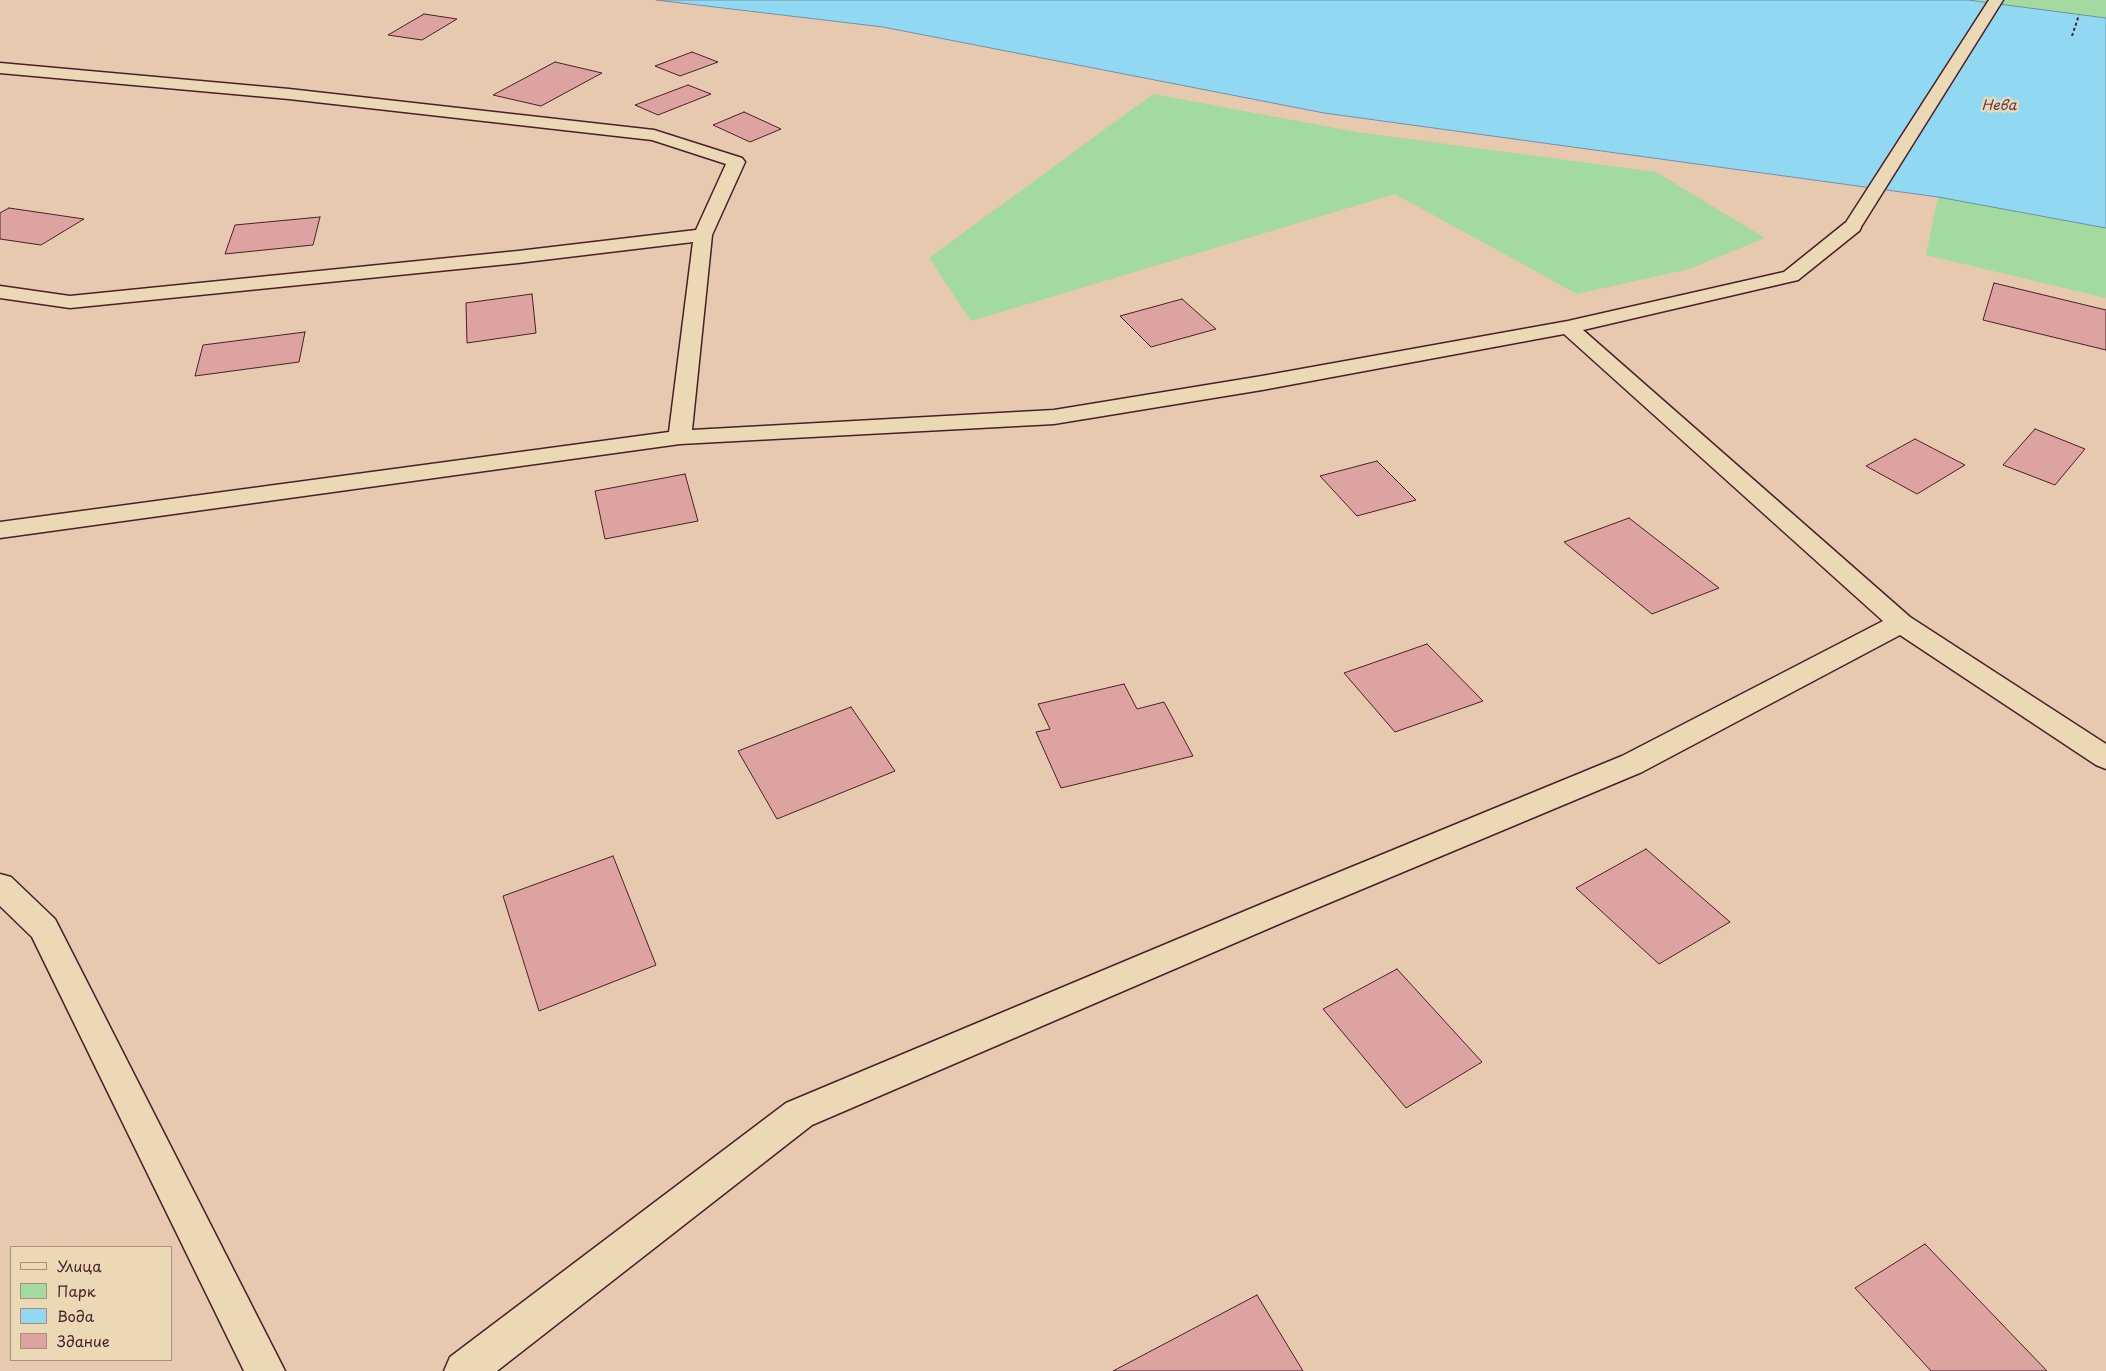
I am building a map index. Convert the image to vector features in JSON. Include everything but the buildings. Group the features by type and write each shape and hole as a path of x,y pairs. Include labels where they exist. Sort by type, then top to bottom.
{"street":[{"path":"0,530 680,437 1054,417 1262,383 1568,327 1791,276 1852,227 1996,0"},
{"path":"0,68 289,94 654,135 736,162 703,235 680,437"},
{"path":"0,292 70,302 703,235"},
{"path":"1568,327 1902,623 2106,758"},
{"path":"464,1371 799,1114 1275,912 1632,764 1902,623"},
{"path":"0,886 44,928 265,1371"}],"path":[{"path":"2072,36 2079,15"}],"green space":[{"path":"1968,0 2106,0 2106,18 2068,14"},
{"path":"1153,94 1357,132 1656,172 1765,238 1689,269 1577,294 1395,194 971,321 929,258"},
{"path":"1938,197 2106,228 2106,298 1926,255"}],"water":[{"name":"Нева","path":"656,0 1968,0 2106,18 2106,228 1938,197 1324,113 883,27"}]}
